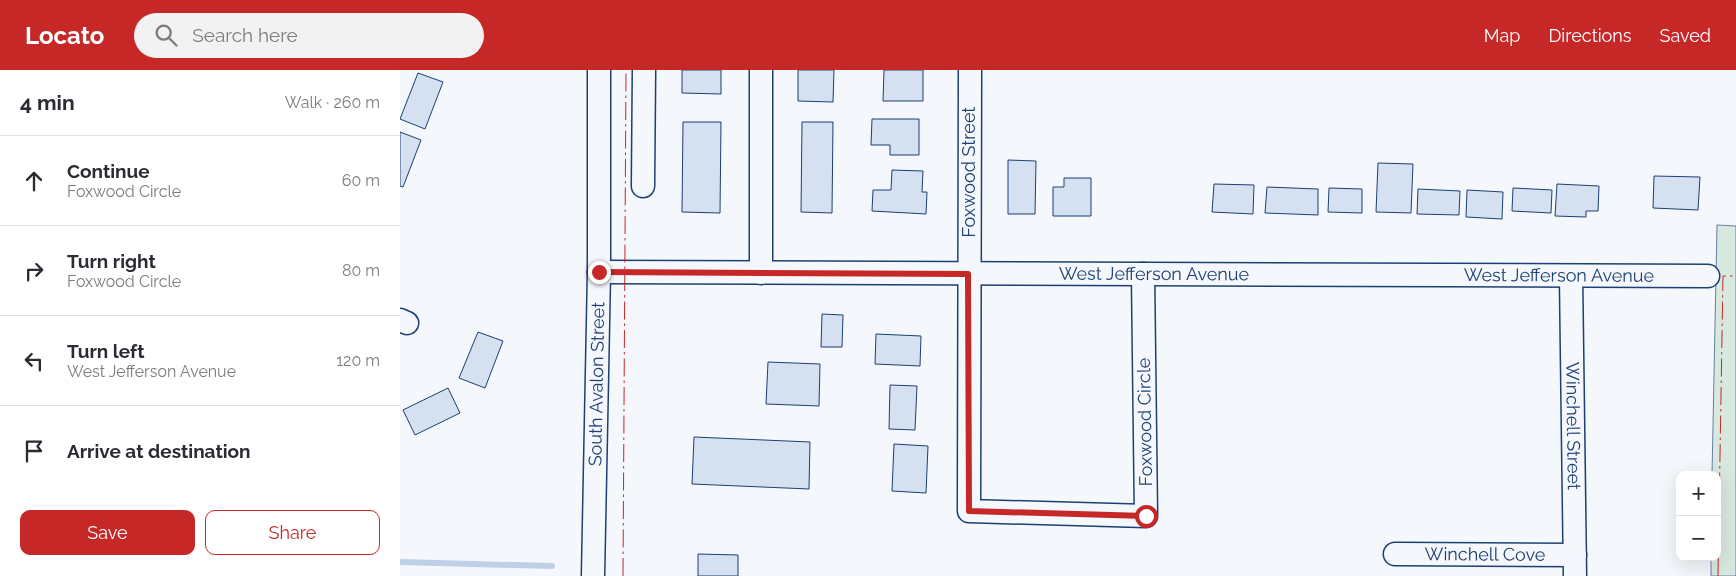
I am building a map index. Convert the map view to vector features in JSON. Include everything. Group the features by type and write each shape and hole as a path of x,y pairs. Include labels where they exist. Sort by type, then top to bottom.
{"street":[{"name":"South Avalon Street","path":"593,576 599,272 599,70"},
{"path":"644,70 644,186"},
{"path":"760,273 761,70"},
{"name":"Foxwood Street","path":"968,274 970,70"},
{"name":"West Jefferson Avenue","path":"599,272 1708,276"},
{"name":"Foxwood Circle","path":"968,274 969,511 1146,516 1143,274"},
{"name":"Winchell Street","path":"1571,276 1575,565"},
{"name":"Winchell Cove","path":"1395,554 1575,565"}],"shaded area":[{"path":"1717,225 1736,226 1736,576 1711,576 1711,561 1721,561 1721,471 1712,471"}],"building":[{"path":"682,70 721,70 721,94 682,93"},
{"path":"798,70 834,70 833,102 798,101"},
{"path":"884,70 923,70 923,101 883,101"},
{"path":"418,73 443,82 425,129 400,119"},
{"path":"872,119 919,119 919,155 890,155 890,145 871,145"},
{"path":"683,122 721,122 720,213 682,212"},
{"path":"802,122 833,122 832,213 801,212"},
{"path":"400,132 421,140 403,187 400,186"},
{"path":"1008,160 1036,161 1035,214 1008,214"},
{"path":"1378,163 1413,164 1411,213 1376,212"},
{"path":"892,170 923,171 922,192 927,192 926,214 872,211 873,190 891,190"},
{"path":"1654,176 1700,177 1698,210 1653,208"},
{"path":"1064,178 1091,178 1091,216 1053,216 1053,187 1064,187"},
{"path":"1214,184 1254,185 1253,214 1212,212"},
{"path":"1557,184 1599,186 1598,211 1586,211 1586,217 1555,216"},
{"path":"1267,187 1318,189 1318,215 1265,213"},
{"path":"1329,188 1362,189 1362,213 1328,212"},
{"path":"1513,188 1552,190 1551,213 1512,211"},
{"path":"1418,189 1460,191 1459,215 1417,214"},
{"path":"1467,190 1503,192 1502,219 1466,217"},
{"path":"822,314 843,315 842,347 821,347"},
{"path":"478,332 503,341 485,388 459,378"},
{"path":"876,334 921,336 920,366 875,364"},
{"path":"768,362 820,364 819,406 766,404"},
{"path":"890,385 917,386 915,430 889,429"},
{"path":"448,388 460,413 415,435 403,410"},
{"path":"694,437 810,442 809,489 692,484"},
{"path":"894,444 928,446 926,493 892,491"},
{"path":"698,554 738,555 738,576 698,576"}],"waterway":[{"path":"400,562 552,566"}],"power":[{"path":"623,576 626,70"},
{"path":"1718,576 1723,276 1736,276"}],"route":[{"path":"599,272 968,274 969,511 1146,516"}]}
